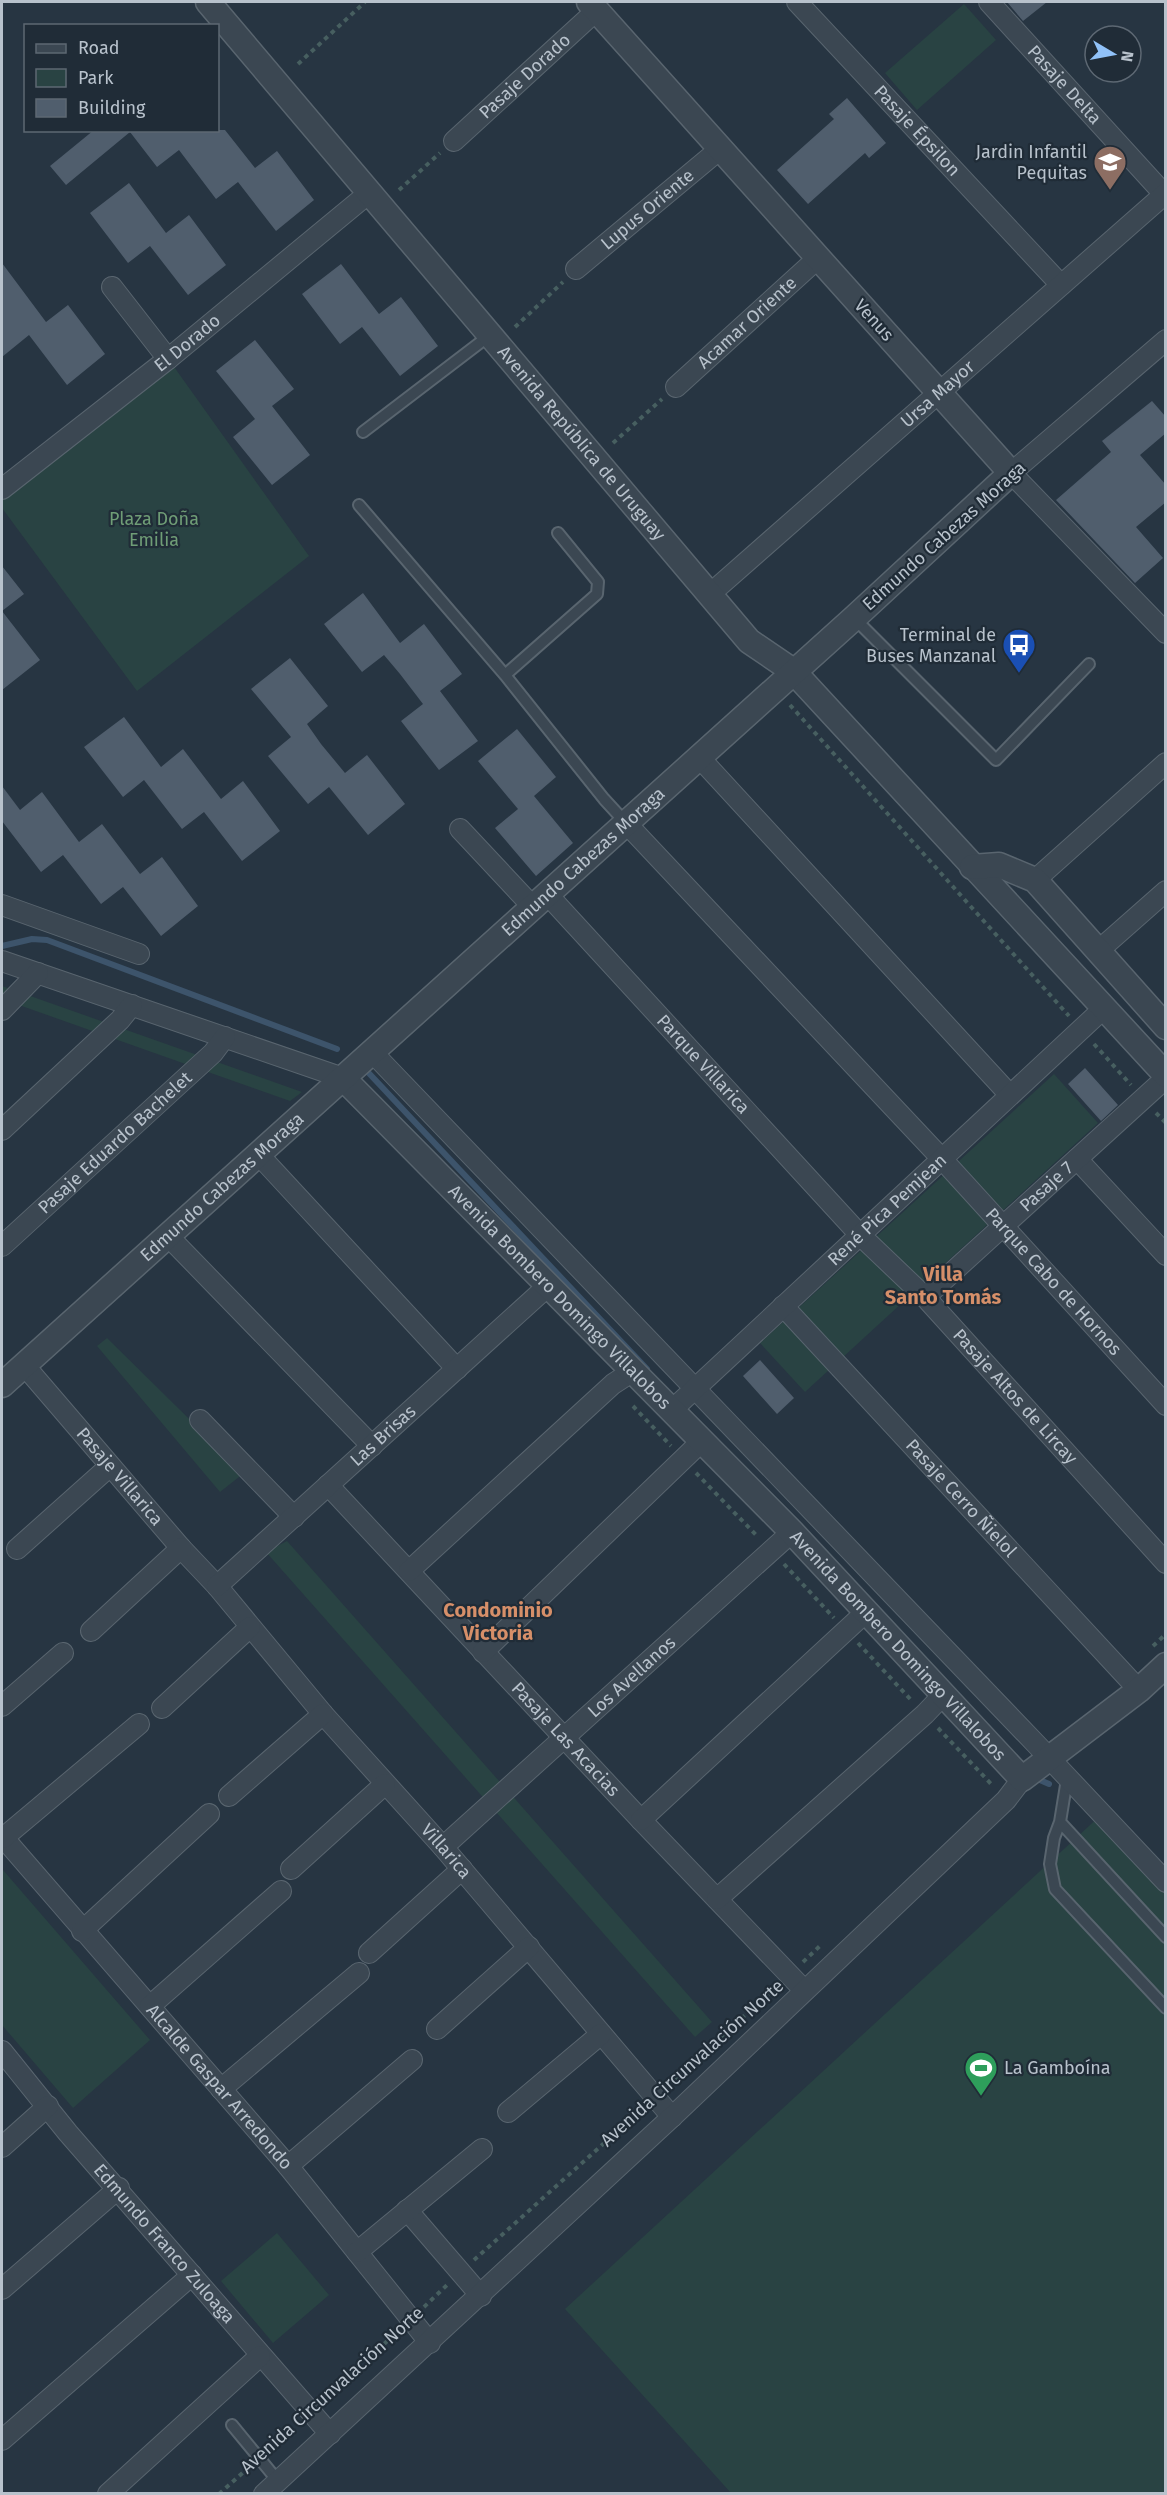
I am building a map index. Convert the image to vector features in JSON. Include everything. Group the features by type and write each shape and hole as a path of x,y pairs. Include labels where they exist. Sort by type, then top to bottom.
{"street":[{"name":"Avenida República de Uruguay","path":"208,2 749,641 794,671 1166,1076"},
{"name":"Pasaje Épsilon","path":"797,2 1061,285"},
{"name":"Pasaje Delta","path":"989,2 1165,194"},
{"name":"Pasaje Dorado","path":"454,141 597,4"},
{"name":"Venus","path":"597,4 720,149 1011,473 1166,633"},
{"name":"Lupus Oriente","path":"576,269 720,149"},
{"name":"El Dorado","path":"2,489 168,359 369,193"},
{"name":"Ursa Mayor","path":"710,594 1165,194"},
{"name":"Acamar Oriente","path":"676,387 818,258"},
{"path":"112,287 168,359"},
{"name":"Edmundo Cabezas Moraga","path":"2,1385 698,756 854,618 1011,473 1166,340"},
{"path":"698,756 1009,1095"},
{"path":"1035,880 1166,763"},
{"name":"Parque Cabo de Hornos","path":"626,823 942,1159 1166,1405"},
{"name":"Parque Villarica","path":"460,829 540,900 860,1235"},
{"path":"972,867 999,865 1035,880 1165,1026"},
{"path":"1098,951 1166,891"},
{"path":"2,905 139,954"},
{"name":"Avenida Bombero Domingo Villalobos","path":"2,961 343,1078 703,1440 792,1532 1016,1773"},
{"path":"2,1010 38,974"},
{"path":"2,1130 120,1020 132,1005"},
{"name":"René Pica Pemjean","path":"672,1410 1103,1009"},
{"name":"Pasaje Eduardo Bachelet","path":"2,1246 213,1053 225,1037"},
{"name":"Avenida Bombero Domingo Villalobos","path":"372,1052 1050,1758 1166,1882"},
{"name":"Pasaje 7","path":"925,1297 1166,1076"},
{"path":"258,1154 457,1369"},
{"path":"1077,1159 1166,1255"},
{"name":"Pasaje Altos de Lircay","path":"860,1235 925,1297 1166,1563"},
{"path":"168,1236 372,1446"},
{"name":"Las Brisas","path":"218,1586 549,1286"},
{"name":"Pasaje Cerro Ñielol","path":"783,1306 1139,1690"},
{"name":"Pasaje Villarica","path":"24,1365 181,1548 218,1586"},
{"path":"409,1571 613,1384 633,1371"},
{"path":"200,1420 294,1517"},
{"path":"483,1652 703,1440"},
{"path":"18,1549 110,1466"},
{"name":"Pasaje Las Acacias","path":"328,1485 641,1820 804,1990"},
{"name":"Los Avellanos","path":"442,1846 792,1532"},
{"path":"91,1631 181,1548"},
{"name":"Villarica","path":"218,1586 322,1714 462,1869 672,2117"},
{"path":"641,1820 866,1612"},
{"path":"162,1708 250,1627"},
{"path":"2,1706 63,1653"},
{"name":"Avenida Circunvalación Norte","path":"271,2487 430,2343 672,2117 1006,1800 1016,1773 1050,1758 1139,1690 1157,1658"},
{"path":"717,1899 925,1714 944,1694"},
{"path":"229,1796 322,1714"},
{"path":"2,1837 139,1724"},
{"path":"291,1869 386,1784"},
{"path":"82,1931 209,1814"},
{"name":"Alcalde Gaspar Arredondo","path":"2,1837 288,2166 430,2343"},
{"path":"369,1953 462,1869"},
{"path":"150,2006 282,1891"},
{"path":"437,2029 529,1947"},
{"path":"221,2089 359,1973"},
{"path":"508,2112 601,2034"},
{"name":"Edmundo Franco Zuloaga","path":"2,2052 68,2133 330,2434"},
{"path":"288,2166 412,2060"},
{"path":"2,2147 48,2106"},
{"path":"357,2252 482,2149"},
{"path":"2,2289 118,2188"},
{"path":"407,2210 481,2295"},
{"path":"2,2440 192,2275"},
{"path":"108,2493 260,2356"}],"lane":[{"path":"363,432 490,335"},
{"path":"359,505 505,675 603,799 626,823"},
{"path":"505,675 597,594 598,582 558,533"},
{"path":"854,618 996,760 1089,664"},
{"path":"1069,1779 1050,1864 1055,1889 1166,2008"},
{"path":"1060,1822 1166,1937"},
{"path":"232,2425 259,2458 271,2487"}],"path":[{"path":"298,64 365,2"},
{"path":"399,190 454,141"},
{"path":"515,327 576,269"},
{"path":"613,443 676,387"},
{"path":"775,688 1166,1123"},
{"path":"613,1384 1006,1800"},
{"path":"1157,1658 1166,1634"},
{"path":"983,1793 992,1785 1016,1773"},
{"name":"Avenida Circunvalación Norte","path":"219,2493 311,2412 461,2272 823,1943"}],"green space":[{"path":"964,4 996,40 917,110 885,73"},
{"name":"Plaza Doña Emilia","path":"172,364 309,556 137,691 2,508 2,498"},
{"path":"2,986 302,1092 290,1101 2,999"},
{"path":"1054,1074 1098,1123 805,1392 760,1343"},
{"path":"107,1338 244,1473 220,1492 97,1346"},
{"path":"287,1541 712,2022 695,2037 266,1552"},
{"name":"La Gamboína","path":"1102,1814 1165,1884 1165,2493 731,2493 565,2309"},
{"path":"3,1870 150,2040 73,2108 2,2025"},
{"path":"277,2233 329,2295 273,2343 221,2281"}],"building":[{"path":"1007,2 1047,2 1023,21"},
{"path":"847,98 886,143 869,158 865,153 808,204 777,170 834,119 829,114"},
{"path":"219,130 225,130 255,168 277,151 314,200 276,231 238,182 216,199 179,150 157,167 130,132 219,132"},
{"path":"92,132 130,132 66,185 50,166"},
{"path":"129,183 166,233 189,215 226,265 188,295 150,246 128,263 90,213"},
{"path":"2,263 46,322 68,305 105,354 67,385 29,335 2,357"},
{"path":"341,264 379,314 401,297 438,346 400,376 362,327 340,344 302,294"},
{"path":"255,340 294,389 272,406 310,455 272,485 233,437 255,419 216,371"},
{"path":"1152,401 1166,417 1166,433 1140,455 1166,485 1166,502 1136,527 1163,558 1135,583 1056,500 1111,452 1102,441"},
{"path":"2,566 24,594 2,611"},
{"path":"363,593 400,643 424,624 462,674 440,691 478,741 439,770 401,721 423,704 400,674 384,655 362,672 324,624"},
{"path":"2,611 40,660 2,690"},
{"path":"290,658 328,706 307,724 321,744 345,773 367,755 405,804 368,835 329,787 308,804 268,756 291,737 251,689"},
{"path":"124,717 161,767 183,749 221,799 243,781 280,831 242,861 204,812 182,829 144,780 123,797 84,747"},
{"path":"517,729 556,777 534,796 573,843 536,876 495,828 518,809 478,761"},
{"path":"2,786 20,810 42,792 79,842 102,824 140,874 162,857 198,906 161,936 123,887 101,904 63,855 41,872 2,821"},
{"path":"1085,1068 1118,1105 1101,1121 1068,1084"},
{"path":"760,1360 794,1398 777,1414 743,1376"}],"waterway":[{"path":"2,946 32,939 47,940 337,1049"},
{"path":"364,1068 647,1369"},
{"path":"1033,1777 1049,1784"}],"place":[{"name":"Jardin Infantil Pequitas","path":"1110,191"},
{"name":"Terminal de Buses Manzanal","path":"1019,674"},
{"name":"La Gamboína","path":"981,2097"}],"district":[{"name":"Villa Santo Tomás","path":"943,1286"},
{"name":"Condominio Victoria","path":"498,1622"}]}
